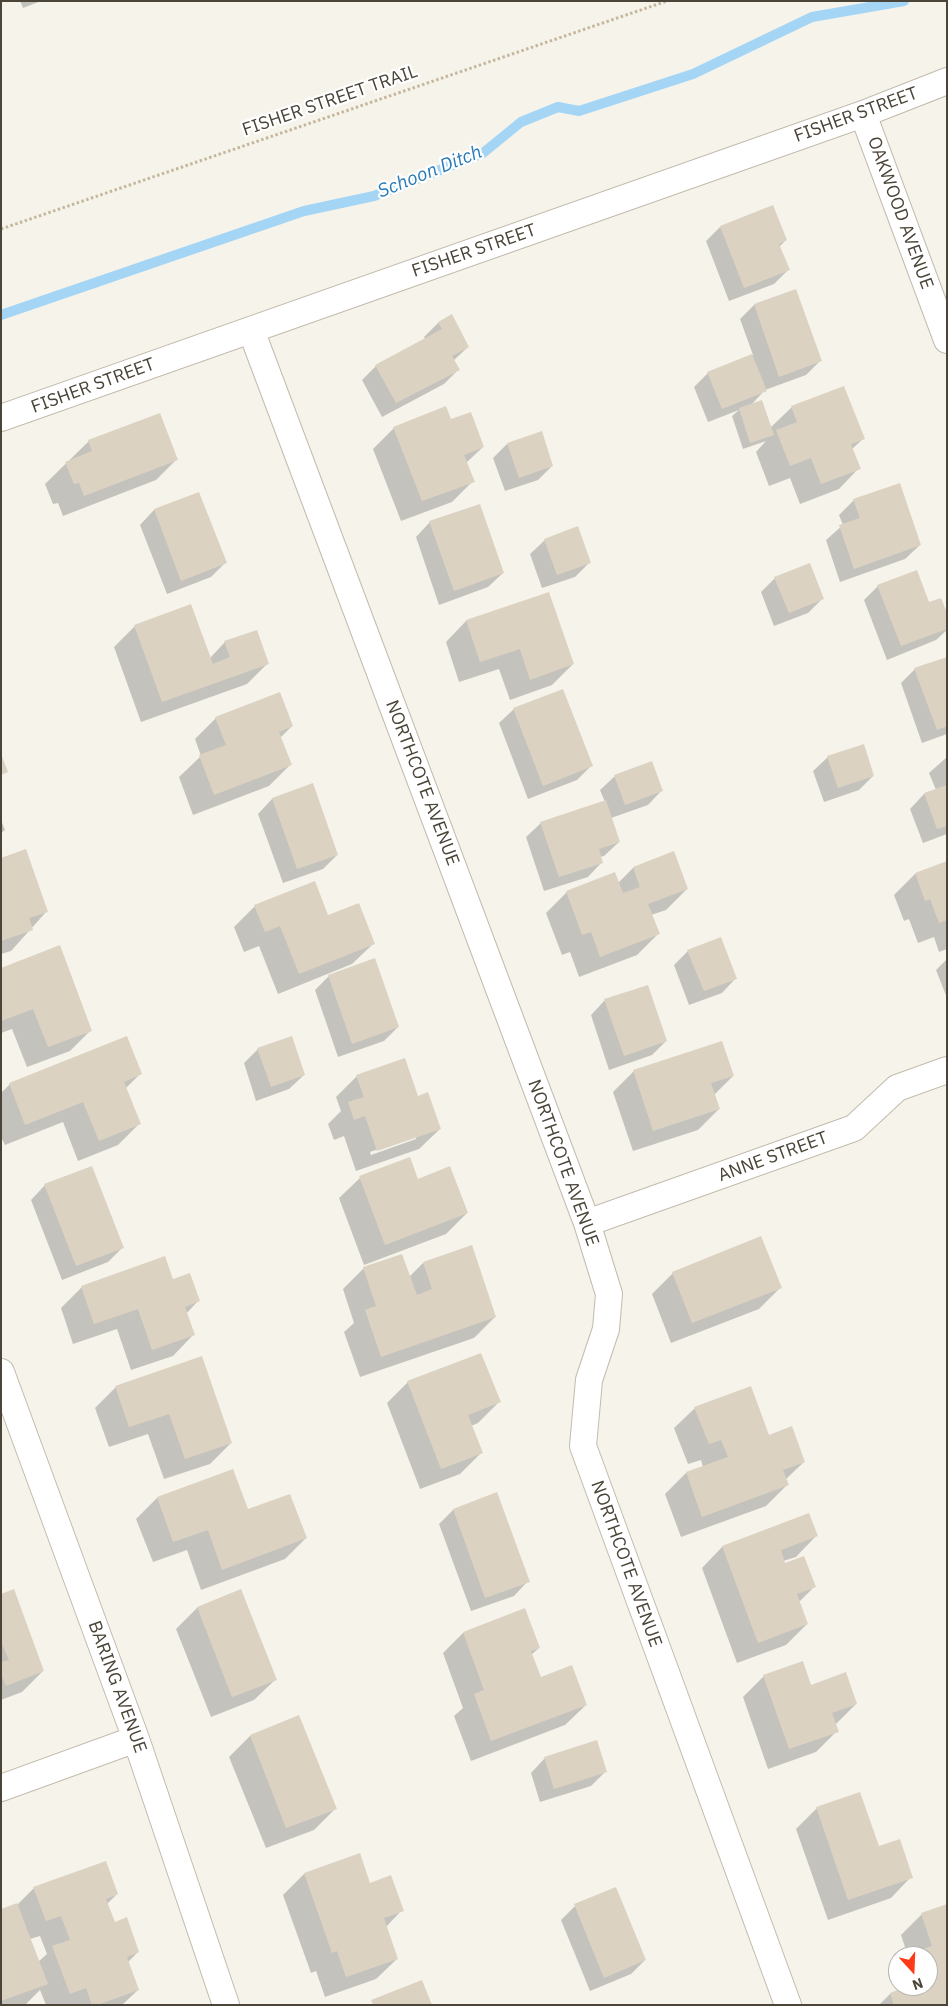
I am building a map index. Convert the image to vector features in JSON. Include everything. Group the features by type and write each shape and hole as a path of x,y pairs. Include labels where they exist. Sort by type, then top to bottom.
{"street":[{"name":"FISHER STREET","path":"1,418 863,114 947,81"},
{"name":"OAKWOOD AVENUE","path":"863,114 947,340"},
{"name":"NORTHCOTE AVENUE","path":"251,330 587,1223 609,1294 606,1328 589,1380 582,1446 788,2005"},
{"name":"ANNE STREET","path":"587,1223 854,1128 897,1088 947,1070"},
{"name":"BARING AVENUE","path":"1,1372 136,1739 226,2005"},
{"path":"1,1788 136,1739"}],"path":[{"name":"FISHER STREET TRAIL","path":"1,229 667,1"}],"building":[{"path":"773,205 787,240 779,244 790,270 744,288 720,226"},
{"path":"796,289 822,361 779,377 754,304"},
{"path":"452,314 469,347 452,356 460,370 396,403 375,365 442,329 438,322"},
{"path":"752,354 767,391 722,409 707,372"},
{"path":"844,386 865,439 851,444 861,469 821,484 811,458 790,466 776,430 797,422 791,406"},
{"path":"762,400 774,435 750,443 739,408"},
{"path":"446,406 451,419 471,412 484,447 464,455 475,482 422,501 393,427"},
{"path":"160,413 178,460 84,496 79,483 74,484 65,462 92,451 88,440"},
{"path":"542,431 553,466 519,478 507,443"},
{"path":"900,483 921,545 854,569 839,525 860,518 853,499"},
{"path":"199,492 227,563 181,581 154,509"},
{"path":"480,504 504,573 454,591 429,521"},
{"path":"578,526 591,563 557,575 544,539"},
{"path":"810,563 824,599 789,613 774,577"},
{"path":"917,570 929,602 941,598 947,613 947,629 901,646 877,585"},
{"path":"549,592 574,664 530,680 520,649 480,662 466,620"},
{"path":"191,604 213,664 230,657 224,641 257,630 269,664 162,702 134,625"},
{"path":"947,657 947,726 937,730 914,668"},
{"path":"563,689 593,766 543,786 513,708"},
{"path":"280,692 293,726 279,732 292,765 214,795 199,755 226,745 215,717"},
{"path":"864,744 874,776 838,788 827,756"},
{"path":"1,754 8,772 1,775"},
{"path":"652,761 663,791 625,805 614,775"},
{"path":"313,783 338,855 297,869 272,798"},
{"path":"947,785 947,826 937,829 924,793"},
{"path":"606,800 620,842 599,849 603,863 559,877 540,822"},
{"path":"26,849 48,912 29,918 33,930 1,941 1,858"},
{"path":"674,851 688,889 648,904 660,934 600,957 591,932 582,935 566,891 615,872 623,893 640,887 633,867"},
{"path":"947,861 947,920 939,923 930,899 925,901 915,873"},
{"path":"315,881 328,915 359,903 375,944 299,974 280,926 265,932 254,905"},
{"path":"721,937 737,979 704,991 687,950"},
{"path":"60,945 92,1031 48,1047 33,1009 1,1021 1,968"},
{"path":"375,958 399,1027 352,1044 328,975"},
{"path":"648,985 667,1041 624,1056 604,999"},
{"path":"127,1036 142,1074 124,1082 141,1124 99,1141 83,1102 25,1125 9,1083"},
{"path":"292,1036 305,1075 271,1087 257,1048"},
{"path":"722,1041 734,1076 711,1083 720,1109 653,1131 633,1070"},
{"path":"405,1058 418,1096 428,1092 441,1129 377,1151 365,1116 354,1120 348,1102 364,1097 356,1075"},
{"path":"410,1157 418,1179 450,1166 468,1213 385,1245 359,1176"},
{"path":"92,1166 124,1248 76,1266 44,1184"},
{"path":"761,1236 782,1288 692,1323 672,1272"},
{"path":"472,1245 496,1317 381,1357 365,1310 376,1306 363,1267 402,1254 417,1295 432,1289 423,1262"},
{"path":"165,1256 173,1279 190,1273 200,1301 185,1307 195,1335 152,1350 138,1309 94,1324 81,1286"},
{"path":"481,1353 501,1402 468,1415 483,1453 441,1469 407,1381"},
{"path":"202,1356 232,1443 185,1459 169,1414 129,1427 115,1386"},
{"path":"751,1386 769,1435 792,1426 805,1462 783,1470 789,1485 702,1517 686,1472 728,1457 721,1440 709,1444 694,1407"},
{"path":"233,1469 248,1509 290,1494 307,1538 222,1570 208,1530 173,1542 157,1497"},
{"path":"497,1492 530,1582 485,1598 453,1509"},
{"path":"809,1513 818,1536 781,1550 785,1563 804,1556 816,1587 797,1594 808,1624 758,1643 722,1546"},
{"path":"14,1589 44,1671 6,1686 1,1674 1,1662 9,1660 1,1642 1,1594"},
{"path":"241,1589 277,1680 232,1697 197,1607"},
{"path":"525,1608 540,1648 531,1651 541,1677 572,1665 587,1705 491,1741 474,1694 484,1690 463,1632"},
{"path":"803,1661 811,1685 846,1672 857,1704 832,1713 839,1732 789,1749 763,1675"},
{"path":"299,1715 337,1809 286,1828 250,1735"},
{"path":"597,1740 607,1772 554,1789 544,1757"},
{"path":"860,1792 879,1846 900,1839 913,1878 848,1900 816,1807"},
{"path":"360,1853 370,1883 391,1875 404,1911 384,1918 398,1959 346,1977 337,1951 332,1953 304,1873"},
{"path":"106,1861 118,1894 106,1899 115,1922 127,1917 139,1952 127,1957 139,1990 97,2005 92,2005 86,1988 70,1994 52,1946 70,1940 61,1916 46,1921 33,1887"},
{"path":"616,1887 646,1960 604,1978 574,1904"},
{"path":"17,1903 48,1984 1,2001 1,1909"},
{"path":"947,1904 947,2005 894,2005 891,1996 938,1996 938,1946 932,1946 921,1913"},
{"path":"422,1980 432,2005 373,2005 371,2000"}],"waterway":[{"name":"Schoon Ditch","path":"1,315 304,211 374,196 483,153 521,122 558,107 579,111 693,74 812,17 904,1"}]}
